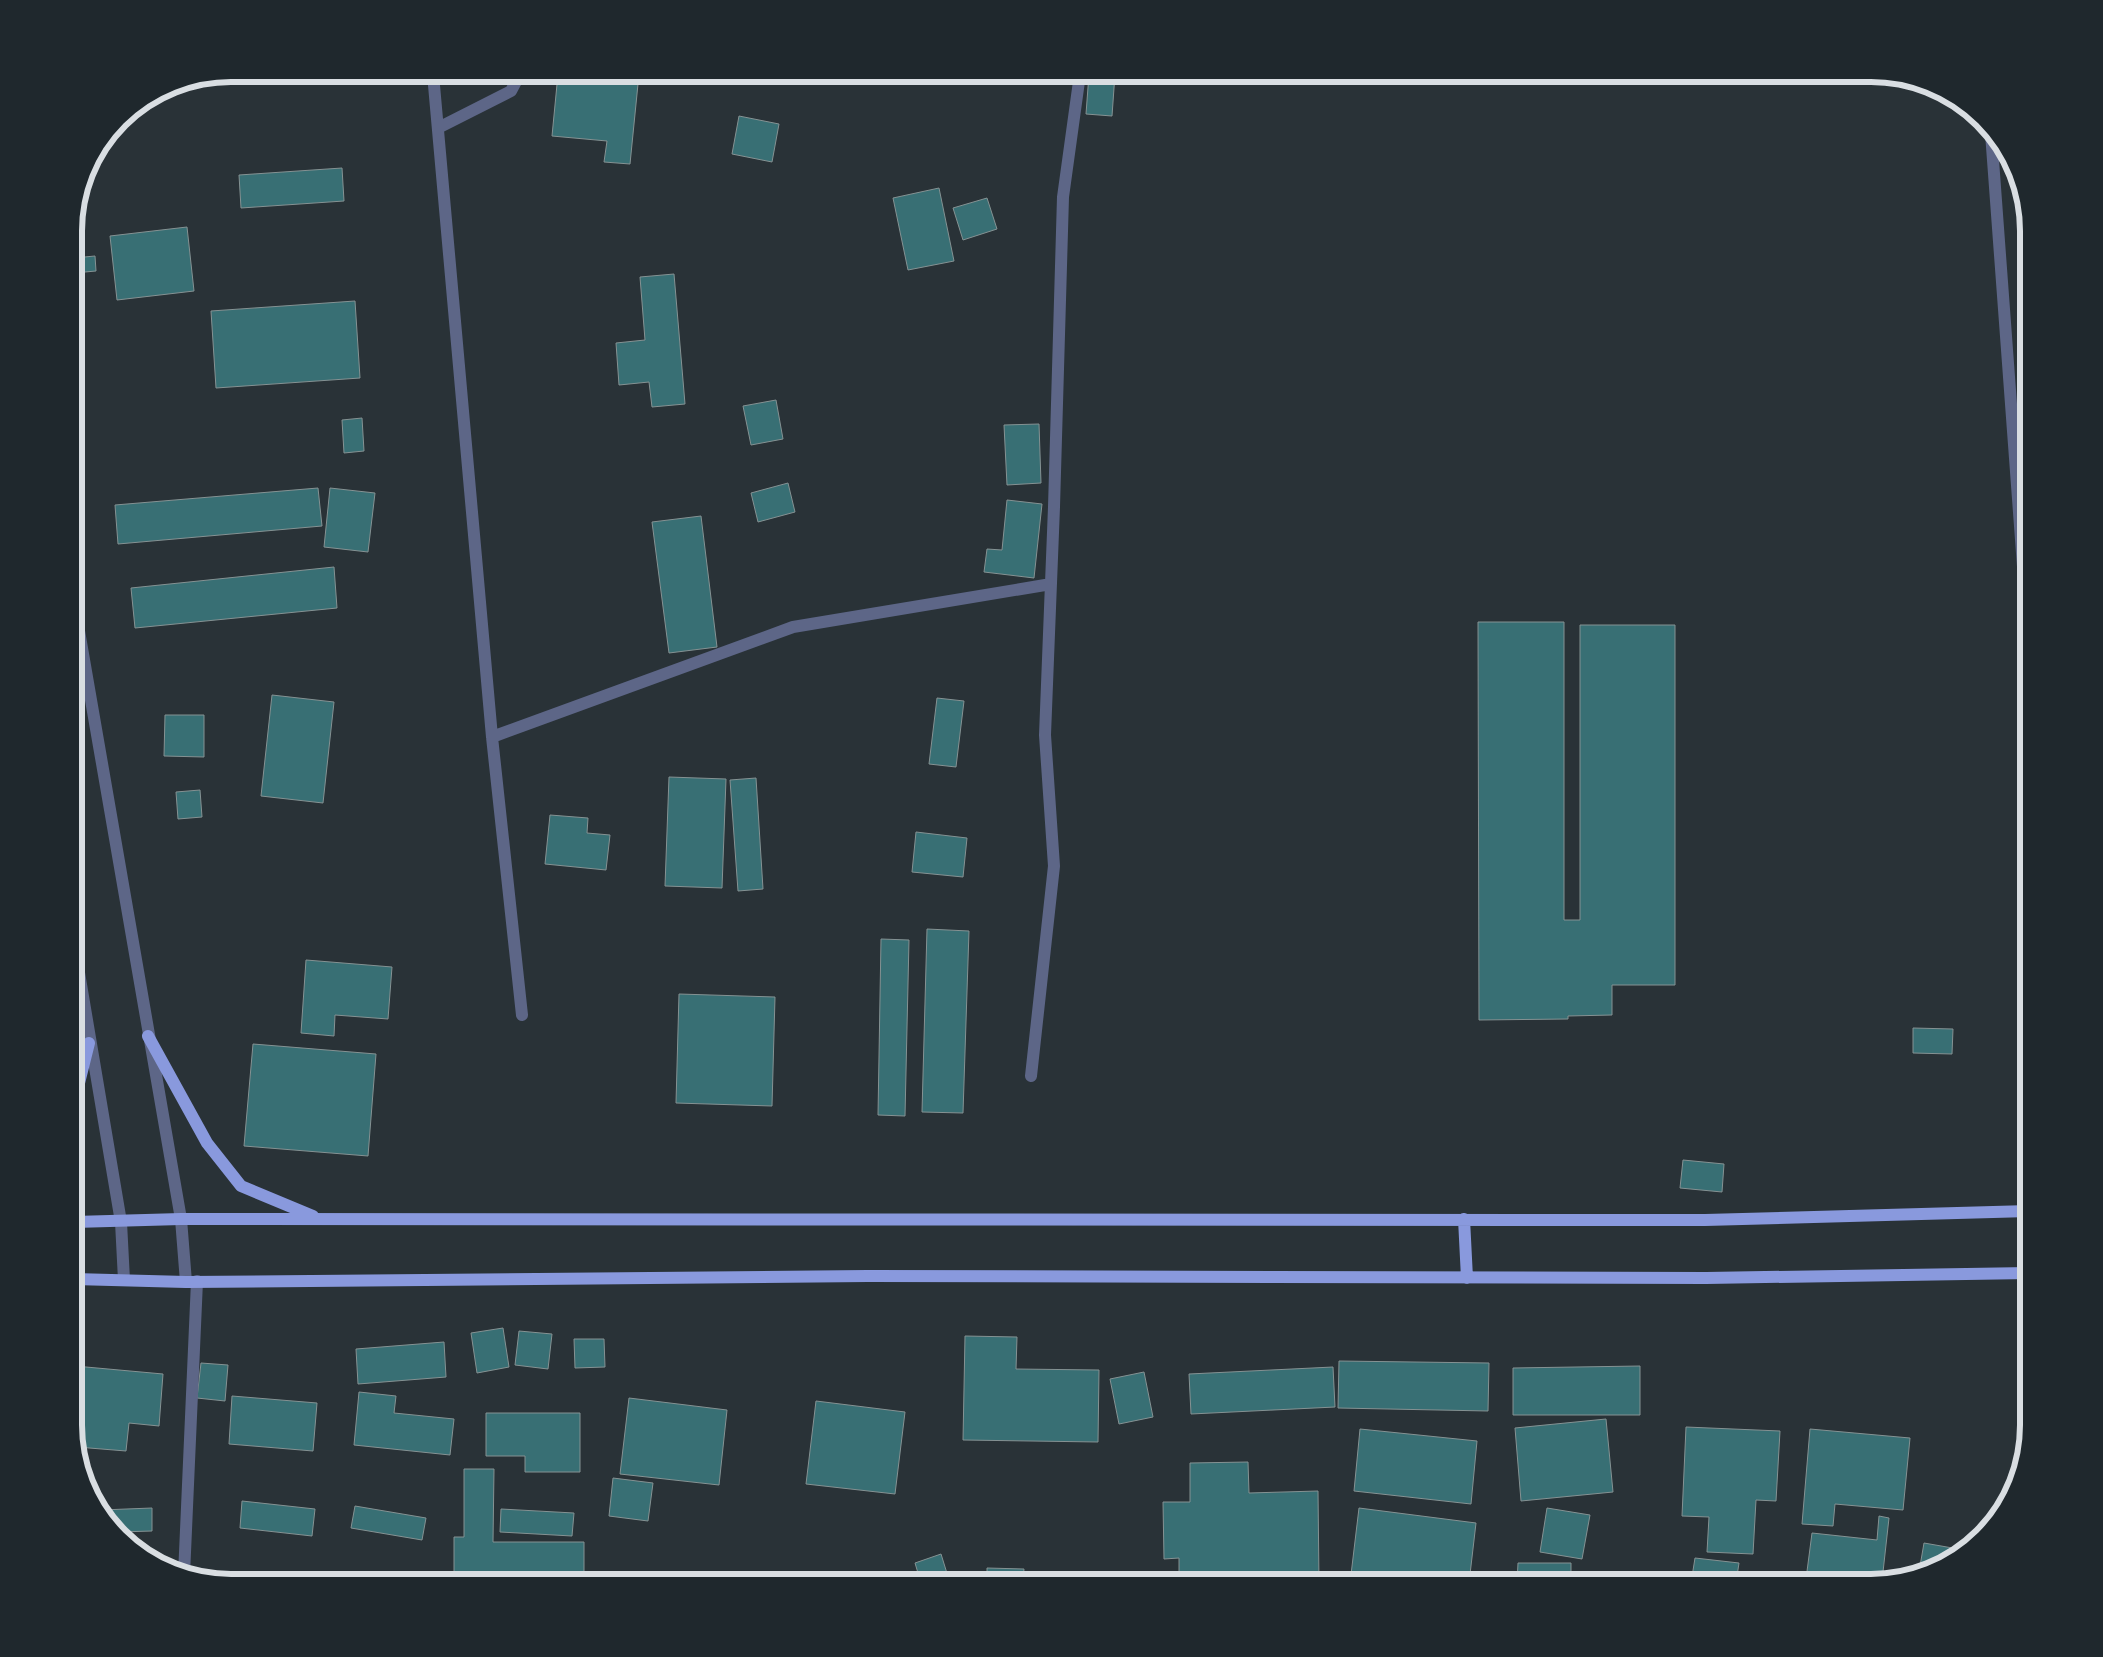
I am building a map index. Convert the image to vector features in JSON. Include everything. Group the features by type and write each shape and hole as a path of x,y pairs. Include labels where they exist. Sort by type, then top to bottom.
{"main road":[{"path":"148,1036 207,1143 241,1186 317,1218"},
{"path":"83,1067 89,1043"},
{"path":"83,1222 121,1222 180,1218 1705,1220 2020,1211"},
{"path":"1464,1220 1467,1278"},
{"path":"83,1279 192,1281 858,1276 1706,1278 2020,1273"}],"street":[{"path":"434,83 492,737 522,1014"},
{"path":"438,128 510,91 515,83"},
{"path":"1030,1076 1054,866 1045,735 1062,197 1079,83"},
{"path":"1992,144 2020,526"},
{"path":"492,737 793,626 1051,584"},
{"path":"83,655 192,1281 184,1567"},
{"path":"83,1003 121,1222 124,1280"}],"building":[{"path":"557,83 638,83 630,164 604,162 607,141 552,136"},
{"path":"1088,83 1114,83 1112,116 1086,114"},
{"path":"739,116 779,124 772,162 732,154"},
{"path":"342,168 344,201 241,208 239,175"},
{"path":"939,188 954,261 908,270 893,198"},
{"path":"987,198 997,229 963,240 953,208"},
{"path":"187,227 194,291 117,300 110,236"},
{"path":"95,256 96,271 83,272 83,257"},
{"path":"674,274 685,404 652,407 649,382 619,385 616,343 645,340 640,277"},
{"path":"355,301 360,378 216,388 211,311"},
{"path":"776,400 783,439 751,445 743,406"},
{"path":"362,418 364,451 344,453 342,420"},
{"path":"1039,424 1041,483 1007,485 1004,425"},
{"path":"788,483 795,512 758,522 751,493"},
{"path":"318,488 322,526 118,544 115,505"},
{"path":"330,488 375,493 368,552 324,547"},
{"path":"1007,500 1042,504 1034,578 984,572 987,549 1002,550"},
{"path":"701,516 717,647 669,653 652,522"},
{"path":"334,567 337,608 135,628 131,588"},
{"path":"1478,622 1564,622 1564,920 1580,920 1580,625 1675,625 1675,985 1612,985 1612,1015 1568,1016 1568,1019 1479,1020"},
{"path":"272,695 334,702 323,803 261,796"},
{"path":"937,698 964,701 956,767 929,764"},
{"path":"165,715 204,715 204,757 164,756"},
{"path":"669,777 726,779 722,888 665,886"},
{"path":"756,778 763,889 738,891 730,780"},
{"path":"200,790 202,817 178,819 176,792"},
{"path":"550,815 588,818 587,833 610,835 606,870 545,864"},
{"path":"916,832 967,838 963,877 912,872"},
{"path":"927,929 969,931 963,1113 922,1112"},
{"path":"881,939 909,940 905,1116 878,1115"},
{"path":"306,960 392,967 388,1019 335,1015 334,1036 301,1033"},
{"path":"679,994 775,997 772,1106 676,1103"},
{"path":"1913,1028 1953,1029 1952,1054 1913,1053"},
{"path":"253,1044 376,1054 368,1156 244,1146"},
{"path":"1683,1160 1724,1164 1722,1192 1680,1188"},
{"path":"503,1328 509,1367 477,1373 471,1333"},
{"path":"519,1331 552,1334 548,1369 515,1365"},
{"path":"965,1336 1017,1337 1016,1369 1099,1370 1098,1442 963,1440"},
{"path":"574,1339 604,1339 605,1367 575,1368"},
{"path":"444,1342 446,1377 358,1384 356,1349"},
{"path":"1339,1361 1489,1363 1488,1411 1338,1408"},
{"path":"201,1363 228,1365 225,1401 197,1398"},
{"path":"1640,1366 1640,1415 1513,1415 1513,1368"},
{"path":"83,1367 163,1374 159,1426 129,1423 126,1451 85,1448"},
{"path":"1333,1367 1335,1407 1191,1414 1189,1374"},
{"path":"1144,1372 1153,1417 1119,1424 1110,1379"},
{"path":"359,1392 396,1396 394,1413 454,1419 450,1455 354,1445"},
{"path":"232,1396 317,1403 313,1451 229,1444"},
{"path":"629,1398 727,1410 719,1485 620,1474"},
{"path":"816,1401 905,1412 895,1494 806,1484"},
{"path":"486,1413 580,1413 580,1472 525,1472 525,1456 486,1456"},
{"path":"1606,1419 1613,1492 1521,1501 1515,1428"},
{"path":"1686,1427 1780,1431 1776,1501 1756,1500 1753,1554 1707,1552 1709,1517 1682,1516"},
{"path":"1360,1429 1477,1441 1471,1504 1354,1491"},
{"path":"1810,1429 1910,1438 1903,1510 1835,1504 1833,1526 1802,1524"},
{"path":"2019,1429 2020,1429 2018,1454 2015,1466"},
{"path":"1248,1462 1249,1493 1318,1491 1319,1574 1179,1574 1179,1558 1164,1559 1163,1502 1190,1502 1190,1463"},
{"path":"464,1469 494,1469 493,1542 584,1542 584,1574 454,1574 454,1537 464,1537"},
{"path":"613,1478 653,1483 648,1521 609,1516"},
{"path":"242,1501 315,1509 312,1536 240,1528"},
{"path":"355,1506 426,1518 422,1540 351,1528"},
{"path":"152,1508 152,1531 127,1532 109,1510"},
{"path":"1359,1508 1476,1523 1470,1574 1351,1574"},
{"path":"1547,1508 1590,1515 1582,1559 1540,1552"},
{"path":"501,1509 574,1513 572,1536 500,1532"},
{"path":"1879,1516 1889,1518 1883,1574 1807,1574 1812,1533 1877,1540"},
{"path":"1924,1543 1955,1548 1937,1559 1920,1567"},
{"path":"941,1554 947,1574 918,1574 915,1563"},
{"path":"1695,1558 1739,1563 1737,1574 1692,1574"},
{"path":"1518,1563 1571,1563 1571,1574 1517,1574"},
{"path":"987,1568 1024,1569 1024,1574 987,1574"}]}
